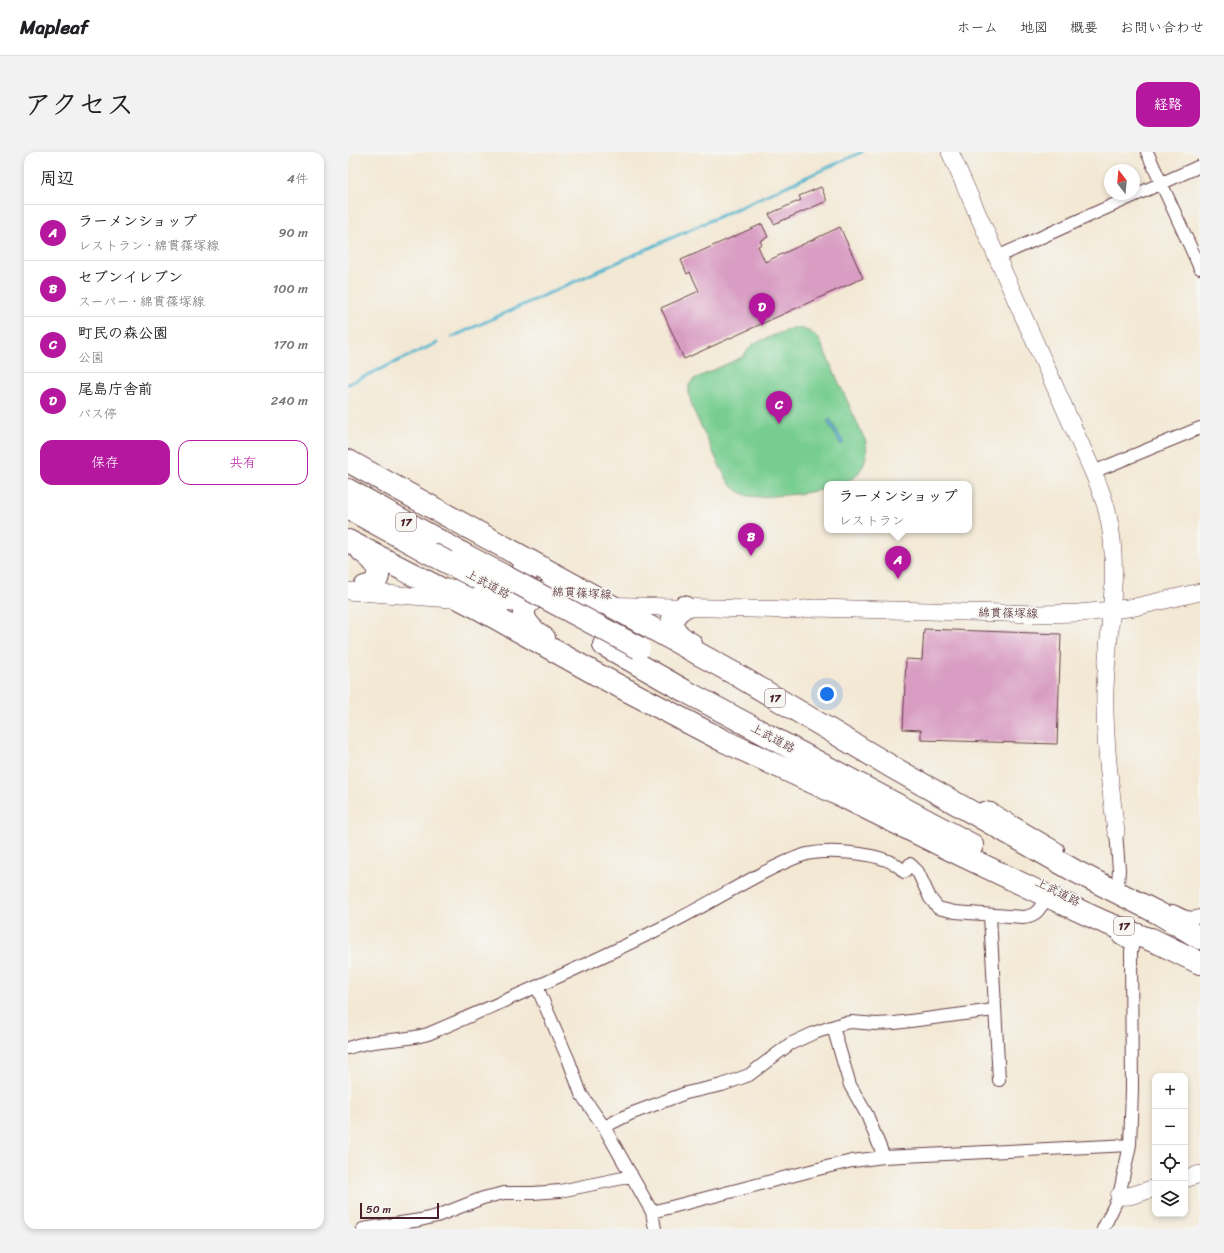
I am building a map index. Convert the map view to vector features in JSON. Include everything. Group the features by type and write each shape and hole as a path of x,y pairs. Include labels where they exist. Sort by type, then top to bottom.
{"highway":[{"name":"17","path":"348,461 737,675 892,767 974,812 1075,871 1160,914 1200,938"},
{"name":"上武道路","path":"348,490 1054,873 1200,945"},
{"name":"上武道路","path":"348,508 955,835 1048,888 1200,963"},
{"path":"480,534 496,548 523,567 526,577 524,586 525,615 530,628 596,674"},
{"name":"17","path":"348,541 463,600 596,674 722,740 1104,922 1164,945"},
{"path":"348,541 370,557 378,566 379,575 373,585 354,588"},
{"path":"502,602 525,596 534,598 548,591"},
{"path":"684,607 678,611 673,619 675,631 682,638 719,660 737,675"}],"main road":[{"path":"950,152 1094,472 1108,514 1113,557 1112,610 1105,689 1105,719 1110,784 1116,832"},
{"path":"354,588 463,600 502,602"},
{"name":"綿貫篠塚線","path":"354,588 438,588 610,606 793,610 815,608 1038,614 1112,610 1160,602 1200,592"},
{"name":"綿貫篠塚線","path":"548,591 636,597 793,602 815,608"},
{"path":"1188,1178 1200,1174"},
{"path":"1119,1196 1131,1195 1152,1189"}],"street":[{"path":"1147,152 1200,268"},
{"path":"997,257 1200,166"},
{"path":"1094,472 1200,428"},
{"path":"974,812 984,808 991,809 1118,884 1186,917 1194,918 1200,916"},
{"path":"1116,832 1119,870 1118,884"},
{"path":"348,1048 364,1043 423,1036 537,987 667,925 784,862 808,854 837,852 858,854 894,862 901,867 904,872 910,864 918,872 930,898 938,908 955,912 990,916 1030,917 1038,912 1042,905"},
{"path":"956,852 954,860 955,864 1042,905 1132,944 1132,1090 1130,1146 1119,1196 1103,1229"},
{"path":"990,916 999,1080"},
{"path":"537,987 570,1061 581,1094 604,1127 652,1212 655,1229"},
{"path":"604,1127 630,1114 686,1093 722,1085 749,1075 790,1044 814,1033 844,1023 895,1023 994,1010"},
{"path":"833,1027 850,1085 867,1115 884,1157"},
{"path":"652,1212 852,1161 884,1157 1130,1146"},
{"path":"363,1229 437,1216 483,1198 504,1193 560,1191 623,1178 631,1174"}],"green space":[{"path":"792,328 807,330 819,339 866,442 867,448 865,461 855,477 847,481 824,481 824,490 798,494 761,497 748,496 738,491 729,483 692,407 689,394 689,385 694,379 742,357 753,344"}],"water":[{"path":"830,419 844,443 841,445 827,421"}],"building":[{"path":"821,187 827,201 774,224 769,214 801,200 799,196"},
{"path":"762,224 768,237 760,241 762,244 758,246 765,262 840,227 863,278 684,359 661,308 699,291 690,272 687,274 681,260"},
{"path":"924,629 1061,634 1057,744 921,740 921,730 903,729 906,659 922,660"}],"waterway":[{"path":"452,337 862,152"},
{"path":"348,384 437,343"}],"place":[{"name":"尾島庁舎前","path":"762,326"},
{"name":"町民の森公園","path":"779,424"},
{"name":"セブンイレブン","path":"751,556"},
{"name":"ラーメンショップ","path":"898,579"}]}
